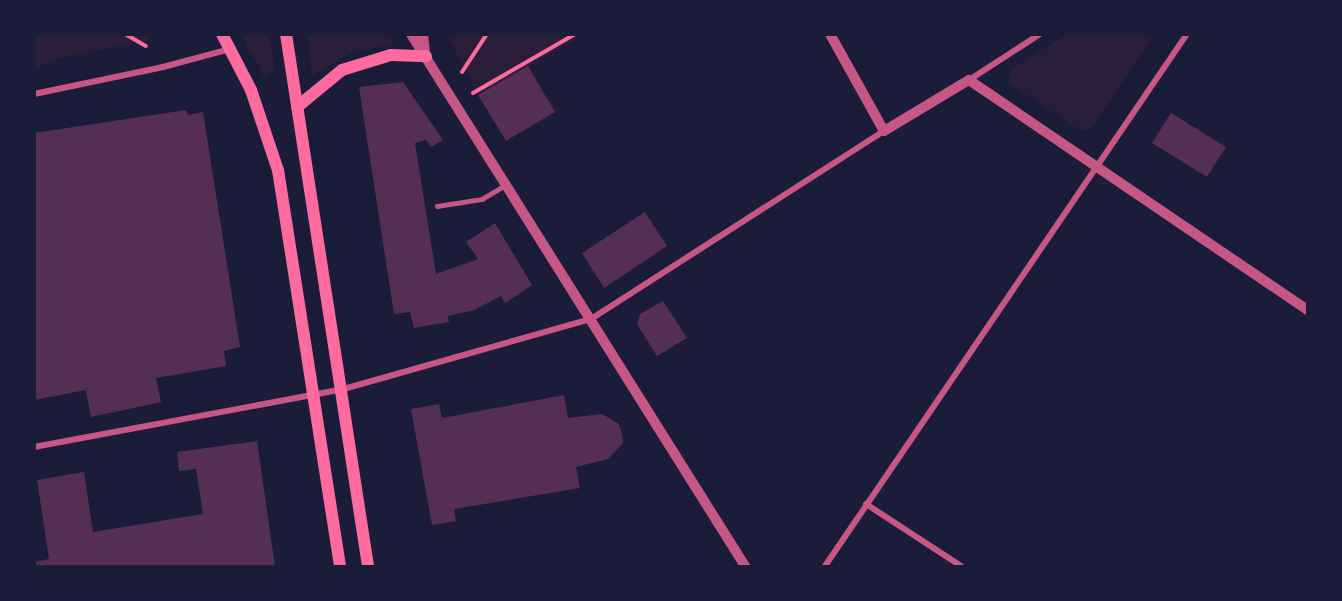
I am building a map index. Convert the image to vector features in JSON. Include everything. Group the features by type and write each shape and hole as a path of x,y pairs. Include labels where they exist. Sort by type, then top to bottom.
{"main road":[{"path":"222,34 251,90 278,170 339,567"},
{"path":"286,34 368,567"},
{"path":"297,107 342,70 391,55 426,56"}],"street":[{"path":"411,34 746,567"},
{"path":"423,34 426,56"},
{"path":"830,34 884,131"},
{"path":"34,447 340,390 591,319 1040,34"},
{"path":"825,567 1187,34"},
{"path":"34,94 163,68 230,49"},
{"path":"969,80 1308,310"},
{"path":"866,504 961,567"}],"lane":[{"path":"437,206 482,199 506,185"}],"path":[{"path":"125,34 146,46"},
{"path":"462,72 487,34"},
{"path":"473,93 575,34"}],"shaded area":[{"path":"1067,34 1154,35 1092,128 1081,131 1010,84 1009,75 1014,67"},
{"path":"35,35 150,35 149,40 52,60 35,69"},
{"path":"241,35 269,35 275,71 264,78"},
{"path":"307,35 389,35 393,44 351,53 312,76"},
{"path":"446,35 584,35 480,94"}],"building":[{"path":"528,66 555,112 506,141 478,95"},
{"path":"403,82 443,140 431,147 426,140 415,143 436,274 478,259 466,242 495,223 532,285 505,303 501,296 474,310 448,316 449,322 414,328 410,312 394,314 359,87"},
{"path":"186,110 188,115 203,112 240,347 224,351 226,366 156,378 161,402 91,417 86,390 34,400 34,133"},
{"path":"1171,113 1226,147 1207,177 1152,143"},
{"path":"645,212 667,246 604,288 582,253"},
{"path":"663,301 687,338 657,356 637,324 640,314"},
{"path":"564,395 568,418 602,414 618,423 622,433 623,443 608,459 576,467 580,488 454,509 456,521 432,525 411,409 439,404 442,418"},
{"path":"257,441 275,566 34,566 34,562 49,559 37,480 84,472 93,532 203,514 196,469 179,471 177,452"}]}
